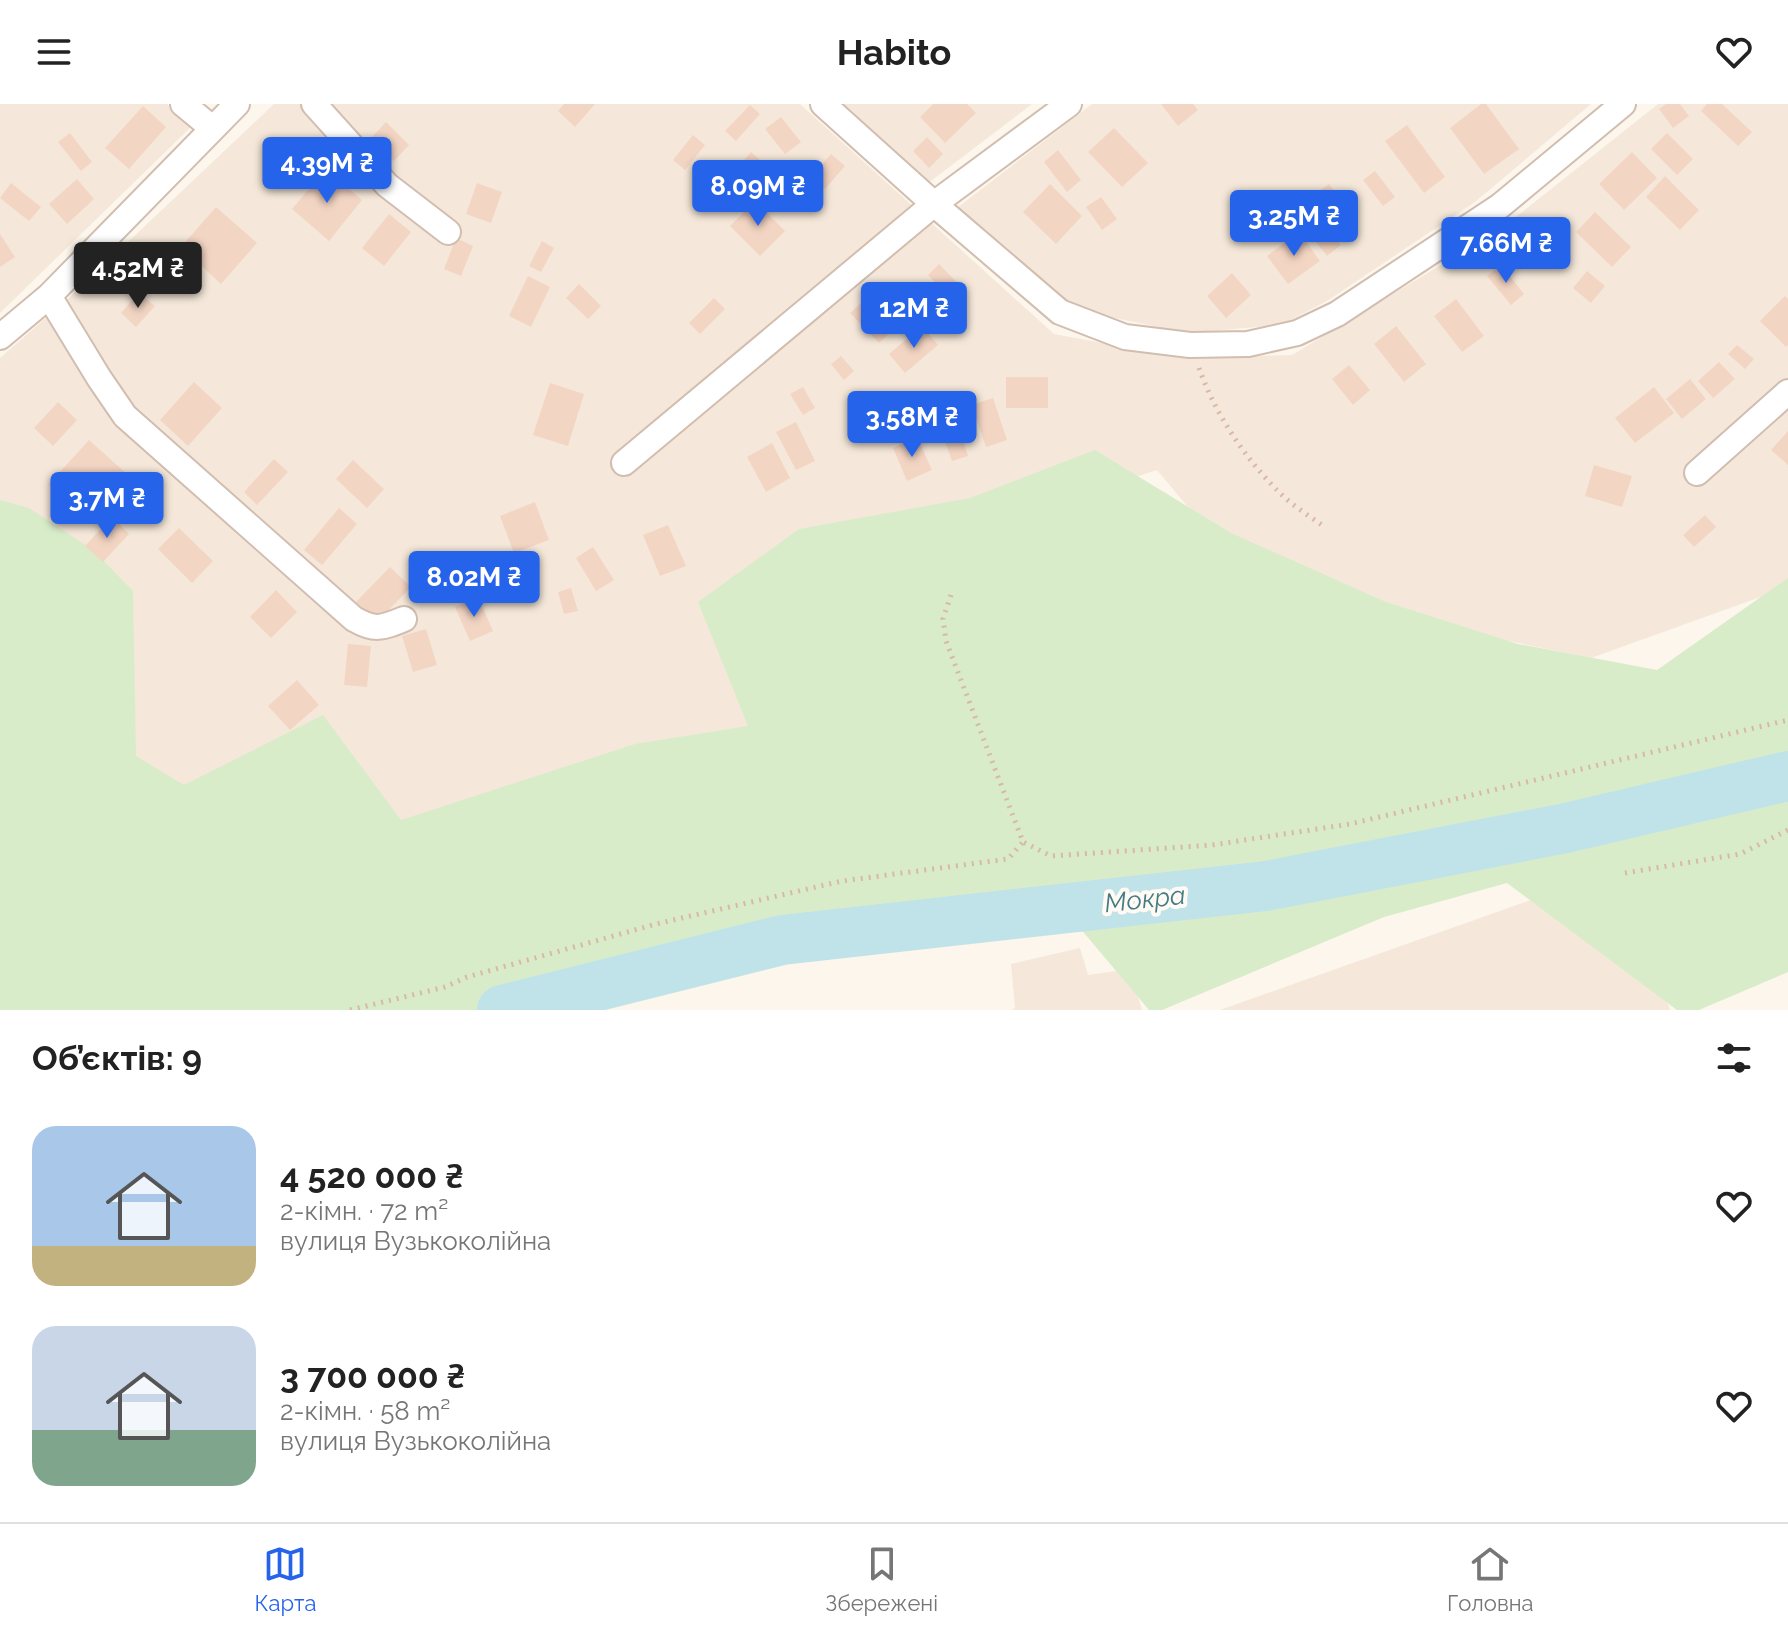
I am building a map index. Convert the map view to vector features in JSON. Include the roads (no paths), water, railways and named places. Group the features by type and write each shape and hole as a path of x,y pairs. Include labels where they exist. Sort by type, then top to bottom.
{"street":[{"path":"183,104 212,128"},
{"path":"0,337 49,296 237,104"},
{"path":"314,104 387,185 448,232"},
{"path":"823,104 1060,312 1125,337 1190,345 1248,344 1297,333 1337,314 1500,206 1623,104"},
{"path":"624,463 934,204 1069,104"},
{"path":"49,296 125,416 354,619 369,627 384,627 404,619"},
{"path":"1697,473 1788,392"}],"waterway":[{"name":"Мокра","path":"502,1010 782,940 1266,886 1566,828 1788,776"}]}
